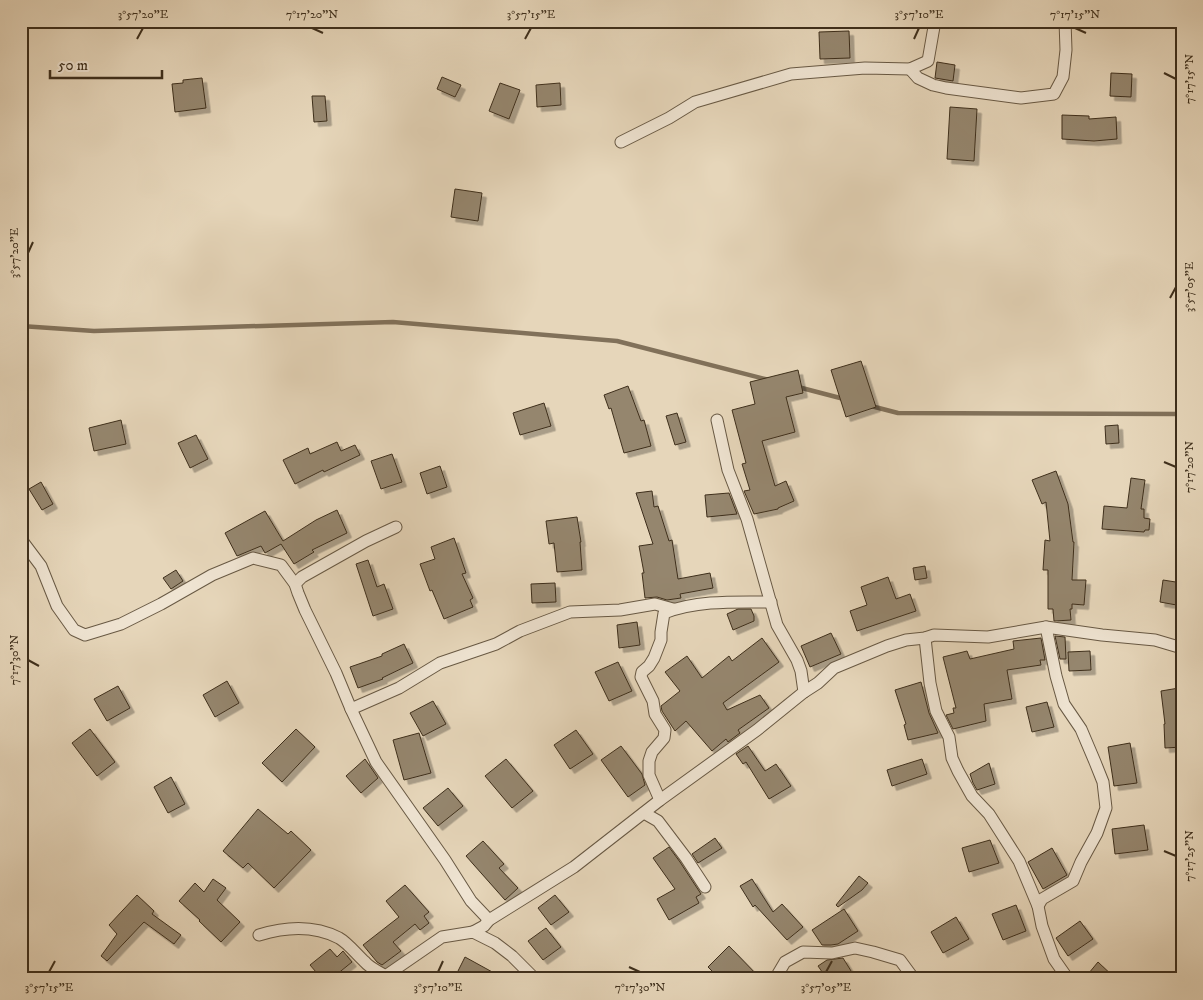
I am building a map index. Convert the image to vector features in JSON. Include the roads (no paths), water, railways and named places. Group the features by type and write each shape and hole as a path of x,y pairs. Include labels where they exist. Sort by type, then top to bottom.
{"street":[{"path":"620,142 669,118 695,102 792,74 864,68 910,70 928,62 935,21"},
{"path":"910,70 918,78 933,85 946,88 1021,98 1054,94 1063,77 1066,50 1065,21"},
{"path":"716,420 728,470 747,519 777,625 797,660 801,671 804,692"},
{"path":"295,584 302,577 366,541 396,528"},
{"path":"21,538 41,566 57,606 74,630 85,634 121,624 162,604 212,575 253,558 282,565 295,584 305,610 376,762 445,860 471,901 489,920"},
{"path":"660,800 649,774 649,760 652,752 664,738 664,730 655,714 653,701 641,677 642,672 654,658 662,640 660,632 664,613 673,609 705,603 771,602"},
{"path":"350,708 399,688 440,663 496,644 520,631 570,612 620,610 654,604 673,609"},
{"path":"1038,906 1042,899 1072,881 1097,833 1106,808 1103,782 1095,762 1080,729 1064,704 1046,626"},
{"path":"259,935 267,932 299,928 322,932 340,939 367,965 383,977 442,937 473,932 484,926 489,920 574,867 660,800 757,730 818,683 834,668 906,640 934,635 988,637 1046,626 1102,635 1155,640 1182,648"},
{"path":"925,638 930,683 936,711 949,737 952,758 972,796 989,814 1019,861 1038,906 1042,926 1054,959 1068,979"},
{"path":"644,813 658,821 705,887"},
{"path":"473,932 501,947 535,979"},
{"path":"775,979 785,962 803,952 832,953 855,948 900,960 914,979"}],"waterway":[{"path":"21,326 94,331 393,322 617,341 769,380"},
{"path":"798,387 844,399"},
{"path":"871,406 898,413 1182,414"}]}
